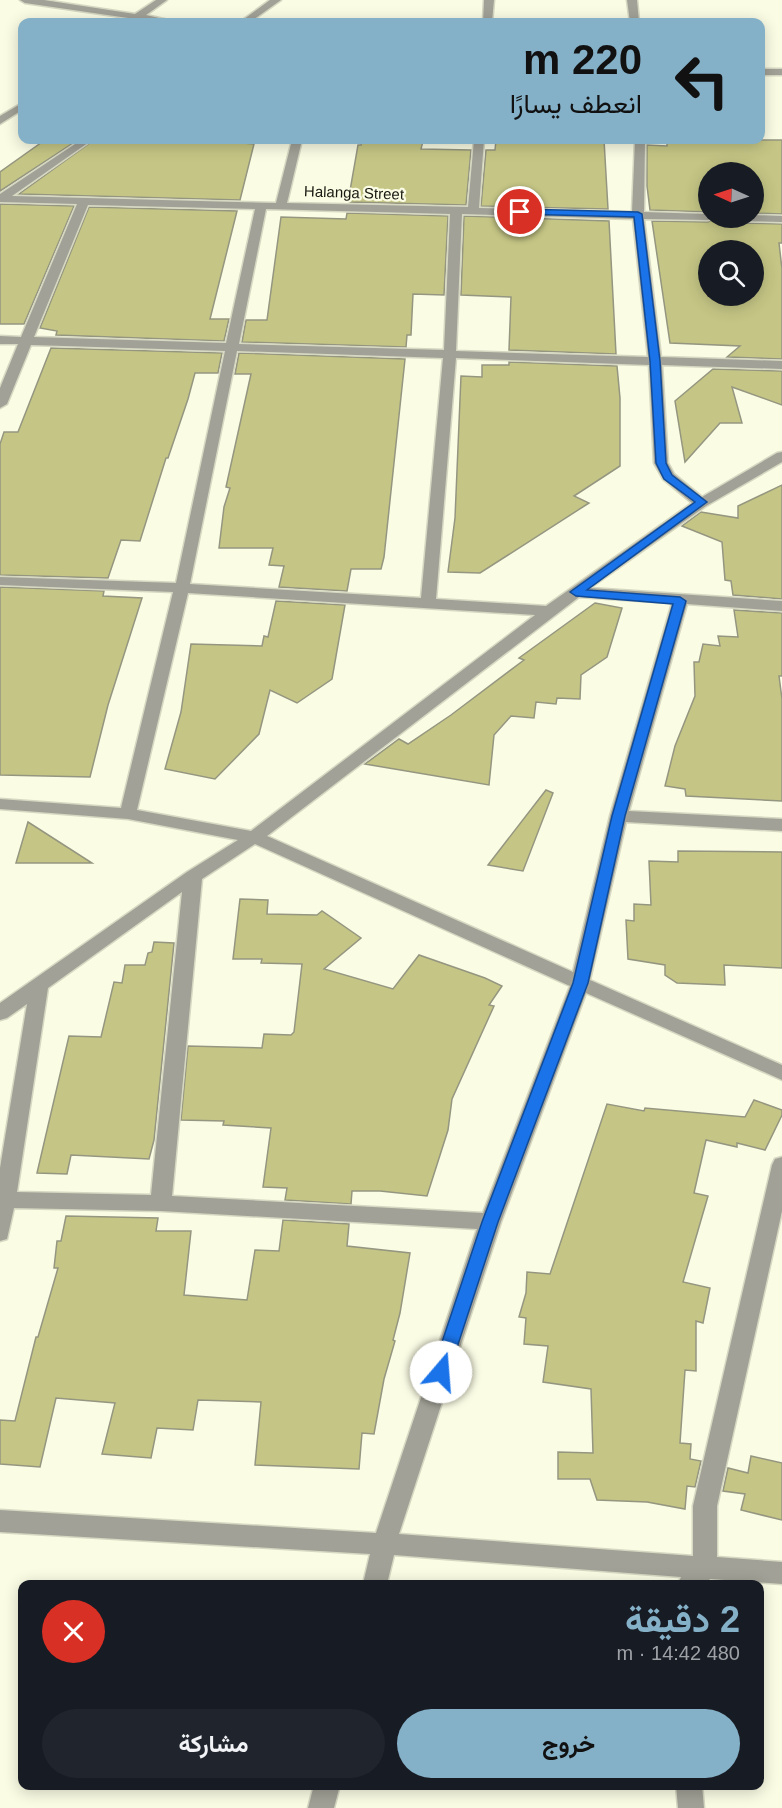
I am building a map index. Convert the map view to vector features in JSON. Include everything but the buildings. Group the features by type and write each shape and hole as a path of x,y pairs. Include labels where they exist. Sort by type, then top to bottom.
{"street":[{"path":"25,0 122,18"},
{"path":"136,18 162,0"},
{"path":"250,18 276,0"},
{"path":"488,18 489,0"},
{"path":"632,0 634,18"},
{"path":"765,72 782,72"},
{"path":"0,107 18,109"},
{"path":"0,121 18,110"},
{"path":"0,199 81,144"},
{"path":"281,206 296,144"},
{"path":"473,211 479,144"},
{"path":"640,144 638,214 655,361 663,470 701,502"},
{"name":"Halanga Street","path":"0,199 698,217"},
{"path":"0,404 84,201"},
{"path":"128,814 182,588 234,347 261,206"},
{"path":"428,605 450,353 456,211"},
{"path":"764,219 782,219"},
{"path":"0,340 782,365"},
{"path":"0,1013 193,876 254,837 549,611 701,502 782,456"},
{"path":"0,581 182,588 549,611"},
{"path":"576,592 680,601 782,606"},
{"path":"376,1580 384,1544 490,1222 580,983 619,816 680,601"},
{"path":"0,804 128,814 254,837 782,1073"},
{"path":"619,816 782,825"},
{"path":"161,1203 193,876"},
{"path":"0,1233 39,985"},
{"path":"698,1576 705,1506 782,1165"},
{"path":"7,1200 161,1203 490,1222"},
{"path":"0,1521 384,1544 698,1576 782,1573"},
{"path":"321,1808 326,1790"},
{"path":"689,1790 691,1808"}],"route":[{"path":"441,1372 490,1222 580,983 619,816 680,601 576,592 701,502 668,476 661,463 655,361 638,214 520,212"}]}
